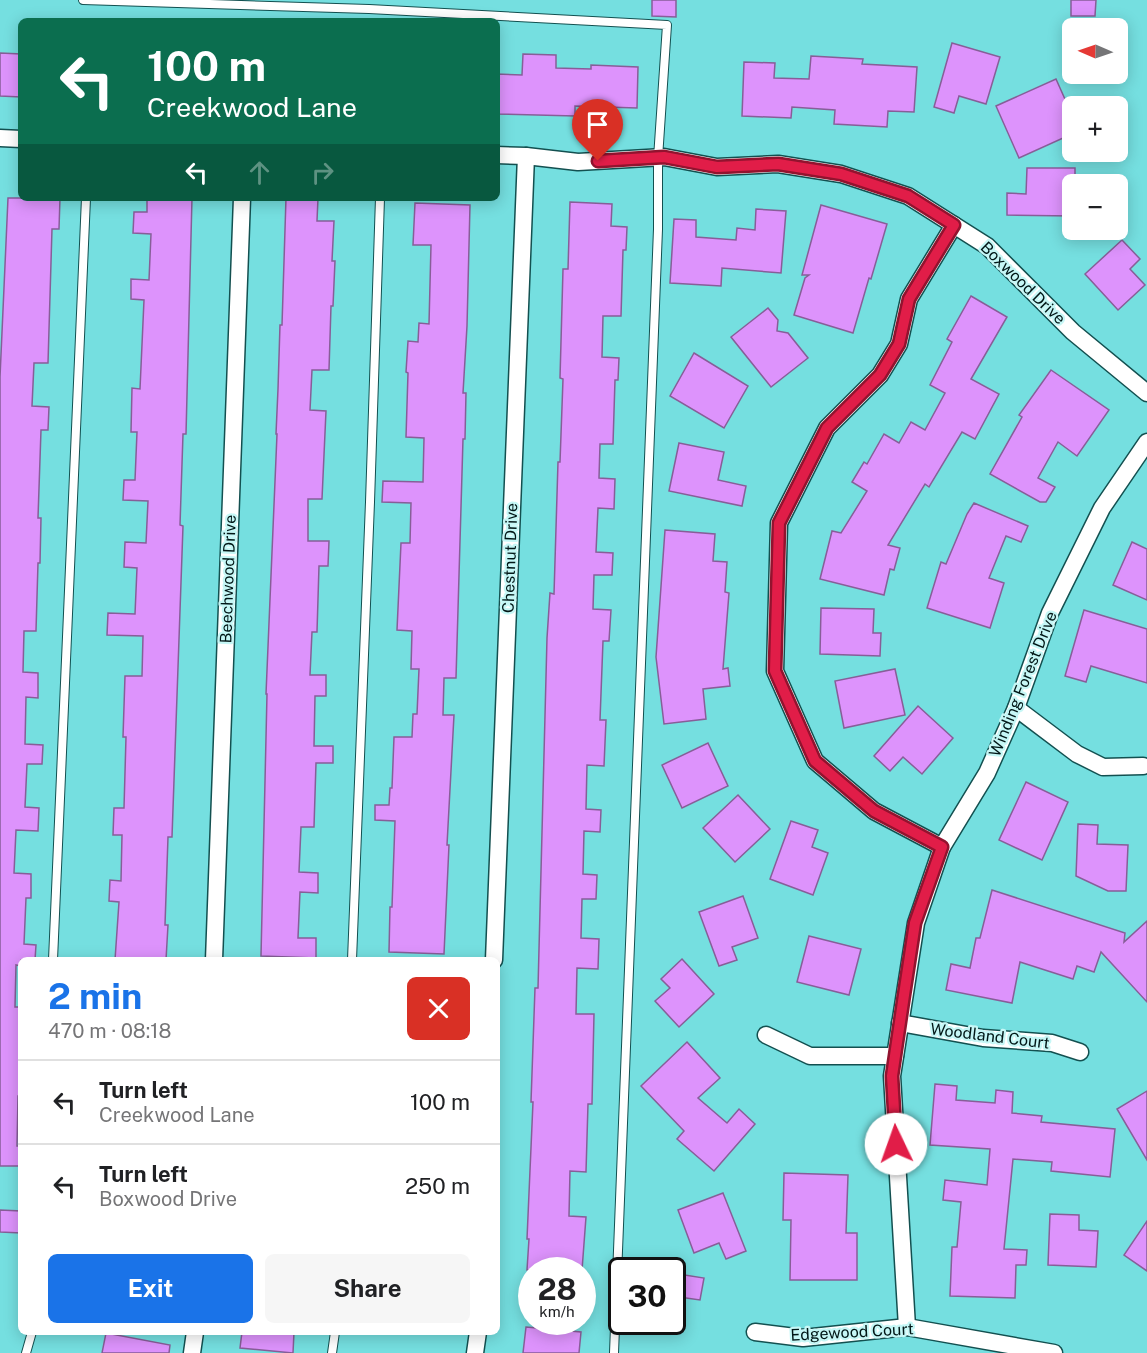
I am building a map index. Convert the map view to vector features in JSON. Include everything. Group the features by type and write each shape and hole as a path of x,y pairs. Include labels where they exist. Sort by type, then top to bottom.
{"street":[{"path":"0,138 18,139"},
{"name":"Boxwood Drive","path":"500,155 578,162 664,157 717,167 778,164 841,174 908,196 987,246 1073,332 1147,393"},
{"name":"Chestnut Drive","path":"494,957 526,156"},
{"name":"Beechwood Drive","path":"214,957 242,201"},
{"path":"942,847 874,811 815,761 775,671 775,660 779,523 827,428 880,375 899,344 909,299 954,225"},
{"name":"Winding Forest Drive","path":"907,1327 892,1076 915,923 942,847 987,772 1016,708 1050,613 1102,508 1147,442"},
{"path":"1016,708 1077,754 1103,767 1143,766"},
{"name":"Woodland Court","path":"900,1023 983,1038 1052,1043 1080,1052"},
{"path":"766,1035 810,1056 895,1056"},
{"name":"Edgewood Court","path":"755,1332 803,1338 907,1327 1054,1353"},
{"path":"192,1353 195,1335"},
{"path":"475,1353 478,1335"}],"lane":[{"path":"83,0 369,9 667,25 658,158 658,229 614,1353"},
{"path":"53,957 86,201"},
{"path":"352,957 380,201"},
{"path":"26,1353 31,1335"},
{"path":"332,1353 335,1335"}],"building":[{"path":"652,0 676,0 676,17 652,16"},
{"path":"1071,0 1096,0 1095,16 1071,16"},
{"path":"952,43 1000,57 986,104 959,96 954,113 934,107"},
{"path":"0,53 18,54 18,97 0,96"},
{"path":"523,54 556,55 556,68 591,69 591,65 638,67 637,108 575,106 575,116 500,114 500,74 522,75"},
{"path":"811,56 863,59 862,64 917,67 914,112 888,111 887,127 834,124 835,110 792,107 791,118 742,116 744,62 775,63 774,78 809,79"},
{"path":"1056,79 1064,96 1062,139 1019,158 996,106"},
{"path":"1027,168 1075,168 1075,174 1062,174 1062,216 1007,215 1007,193 1026,194"},
{"path":"8,198 18,198 18,201 60,201 59,229 52,229 48,363 34,363 32,406 49,407 48,430 41,430 38,518 41,518 40,563 38,563 36,631 24,631 23,672 38,673 38,698 26,697 25,744 43,745 42,764 27,764 25,807 39,808 38,831 16,830 14,873 31,874 31,898 26,898 24,944 36,945 35,957 18,957 18,965 16,965 18,1166 0,1166 0,377"},
{"path":"147,201 192,201 172,837 168,837 166,957 115,957 119,902 109,901 110,880 121,881 122,835 113,835 114,808 124,808 125,676 142,676 143,636 107,635 108,613 135,614 137,568 124,567 125,542 146,543 148,501 123,500 124,480 135,480 137,432 131,432 132,388 140,389 144,300 131,299 131,279 149,280 151,234 133,233 134,212 147,212"},
{"path":"286,201 318,201 317,221 334,221 332,261 335,261 329,370 312,370 310,410 326,411 322,499 308,499 308,541 329,541 328,566 319,566 317,632 312,632 310,675 326,675 326,696 315,696 314,746 333,746 333,763 316,763 314,827 301,827 299,872 318,873 318,893 300,892 298,938 316,938 316,957 261,956 266,694 280,325 282,325"},
{"path":"570,202 612,204 611,226 627,227 626,250 623,250 621,316 603,316 602,357 619,358 618,380 615,380 613,444 600,444 599,478 615,479 614,509 598,508 596,552 613,553 612,575 594,575 593,609 611,610 609,641 603,641 600,720 606,720 604,766 587,765 586,809 601,810 600,832 584,831 583,874 597,875 596,899 582,899 581,938 599,939 598,969 577,968 576,1014 594,1014 592,1104 588,1104 586,1172 570,1171 569,1216 586,1217 583,1257 528,1257 535,988 538,988 547,638 550,593 554,594 558,462 560,462 563,269 568,269"},
{"path":"415,203 470,205 463,393 466,393 465,439 463,439 456,678 444,678 443,715 454,715 444,954 389,952 395,821 375,820 375,805 389,805 394,737 412,737 413,714 417,714 419,669 411,669 412,631 397,630 401,543 410,543 411,503 382,502 383,481 423,482 424,438 406,437 408,341 418,342 419,323 429,324 431,245 413,245"},
{"path":"821,205 887,224 853,333 794,315 805,278 809,275 802,275"},
{"path":"756,209 786,211 781,273 722,268 721,286 670,283 674,219 696,220 696,237 736,240 737,228 755,230"},
{"path":"1122,240 1140,259 1130,269 1145,285 1118,310 1085,274"},
{"path":"971,296 1007,317 971,379 999,394 975,439 962,432 929,487 925,484 888,545 900,548 894,570 890,569 884,595 820,579 832,531 841,533 867,491 852,482 864,462 867,464 884,434 899,443 911,422 925,430 945,393 930,385 952,342 947,339"},
{"path":"768,308 778,320 777,331 788,333 808,358 771,387 731,337"},
{"path":"694,353 748,386 724,428 670,396"},
{"path":"1051,370 1109,410 1077,456 1058,442 1038,478 1055,487 1046,502 1040,502 990,474 1022,417 1019,415"},
{"path":"679,443 724,452 718,480 746,486 742,506 669,491"},
{"path":"974,503 1028,526 1021,542 1006,536 989,578 1004,583 990,628 927,608 941,562 946,564"},
{"path":"665,530 715,534 713,561 727,562 725,592 729,593 723,669 728,668 730,686 703,689 706,719 664,724 656,657"},
{"path":"1132,542 1147,549 1147,600 1113,585"},
{"path":"821,608 874,609 873,633 881,633 880,656 820,654"},
{"path":"1084,610 1147,629 1147,683 1091,666 1086,682 1065,676"},
{"path":"895,669 905,715 844,728 835,681"},
{"path":"918,706 953,738 922,774 903,757 890,771 874,756"},
{"path":"708,743 728,786 682,808 662,765"},
{"path":"1026,782 1068,802 1042,860 999,840"},
{"path":"738,795 770,829 735,862 703,828"},
{"path":"791,821 818,830 812,847 828,853 813,895 770,879"},
{"path":"1078,824 1098,825 1097,844 1128,845 1126,891 1108,891 1076,876"},
{"path":"992,890 1125,933 1124,942 1147,921 1147,1002 1101,952 1094,972 1077,966 1073,979 1020,962 1012,1003 946,990 951,964 970,968 976,938 980,938"},
{"path":"743,896 758,938 732,947 737,960 719,966 699,912"},
{"path":"809,936 861,949 849,995 797,982"},
{"path":"682,959 714,994 679,1027 655,1001 670,988 661,979"},
{"path":"687,1042 720,1078 698,1098 727,1123 739,1109 755,1124 714,1171 677,1139 684,1131 641,1086"},
{"path":"935,1084 957,1086 956,1100 995,1103 996,1090 1013,1092 1012,1113 1042,1116 1041,1122 1115,1129 1110,1177 1051,1171 1052,1162 1013,1159 1004,1249 1027,1250 1026,1265 1016,1265 1015,1298 950,1296 952,1247 957,1247 961,1202 943,1200 945,1180 987,1185 990,1149 930,1145"},
{"path":"1147,1091 1147,1160 1117,1109"},
{"path":"784,1173 848,1175 846,1233 857,1233 857,1280 790,1280 791,1220 783,1220"},
{"path":"723,1193 746,1251 726,1259 719,1243 694,1253 678,1210"},
{"path":"0,1210 18,1211 18,1233 0,1232"},
{"path":"1050,1214 1079,1215 1079,1230 1098,1231 1096,1267 1048,1265"},
{"path":"1147,1221 1147,1271 1124,1255"},
{"path":"686,1275 704,1278 700,1300 686,1298"},
{"path":"106,1335 170,1345 169,1353 102,1353"},
{"path":"242,1335 294,1335 293,1353 240,1348"},
{"path":"525,1335 581,1335 579,1353 523,1353"}],"route":[{"path":"598,161 664,157 717,167 778,164 841,174 908,196 954,225 909,299 899,344 880,375 827,428 779,523 775,671 815,761 874,811 942,847 915,923 892,1076 896,1144"}]}
